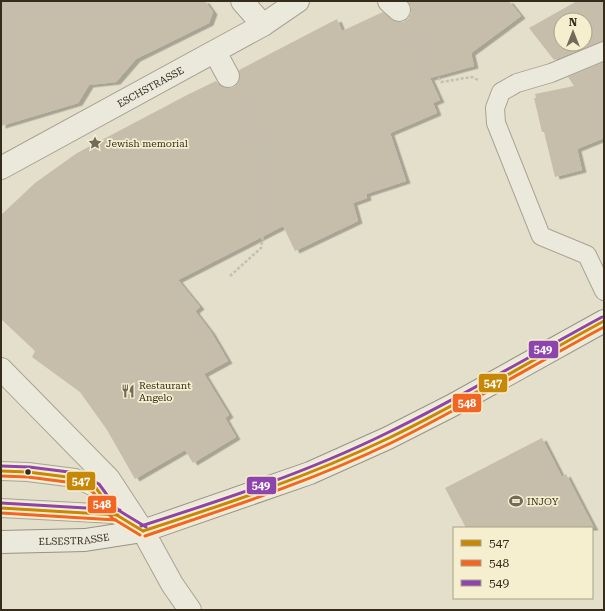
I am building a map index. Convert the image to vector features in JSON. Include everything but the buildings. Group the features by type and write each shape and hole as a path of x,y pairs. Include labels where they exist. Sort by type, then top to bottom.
{"street":[{"path":"242,1 263,25"},
{"name":"ESCHSTRASSE","path":"1,168 215,52 263,25 298,1"},
{"path":"215,52 228,76"},
{"name":"ELSESTRASSE","path":"1,542 85,540 143,532 310,473 388,438 451,406 604,321"},
{"path":"1,369 109,479 143,532 172,584 190,610"}],"lane":[{"path":"604,52 551,73 517,83 501,92 495,108 496,123 541,236 587,255 604,291"},
{"path":"1,471 28,472 76,478 96,488 115,514 143,532"},
{"path":"1,508 115,514"}],"path":[{"path":"394,6 408,24 441,82 472,77 501,92"},
{"path":"228,76 266,160 270,187 261,248 230,276"}],"transit line":[{"name":"549","path":"141,526 266,484 357,447 441,406 602,317"},
{"name":"547","path":"143,531 268,489 359,452 416,425 604,321"},
{"name":"548","path":"145,536 270,493 361,457 445,415 604,327"},
{"name":"549","path":"1,466 29,467 77,473 99,484 118,510 146,527"},
{"name":"547","path":"1,471 28,472 75,478 96,488 115,514 143,531"},
{"name":"548","path":"1,476 28,477 74,483 93,492 112,518 140,535"},
{"name":"549","path":"1,503 120,510"},
{"name":"547","path":"1,508 118,515"},
{"name":"548","path":"1,513 116,520"}],"place":[{"name":"Jewish memorial","path":"95,143"},
{"name":"Restaurant Angelo","path":"128,391"},
{"name":"INJOY","path":"516,501"}]}
